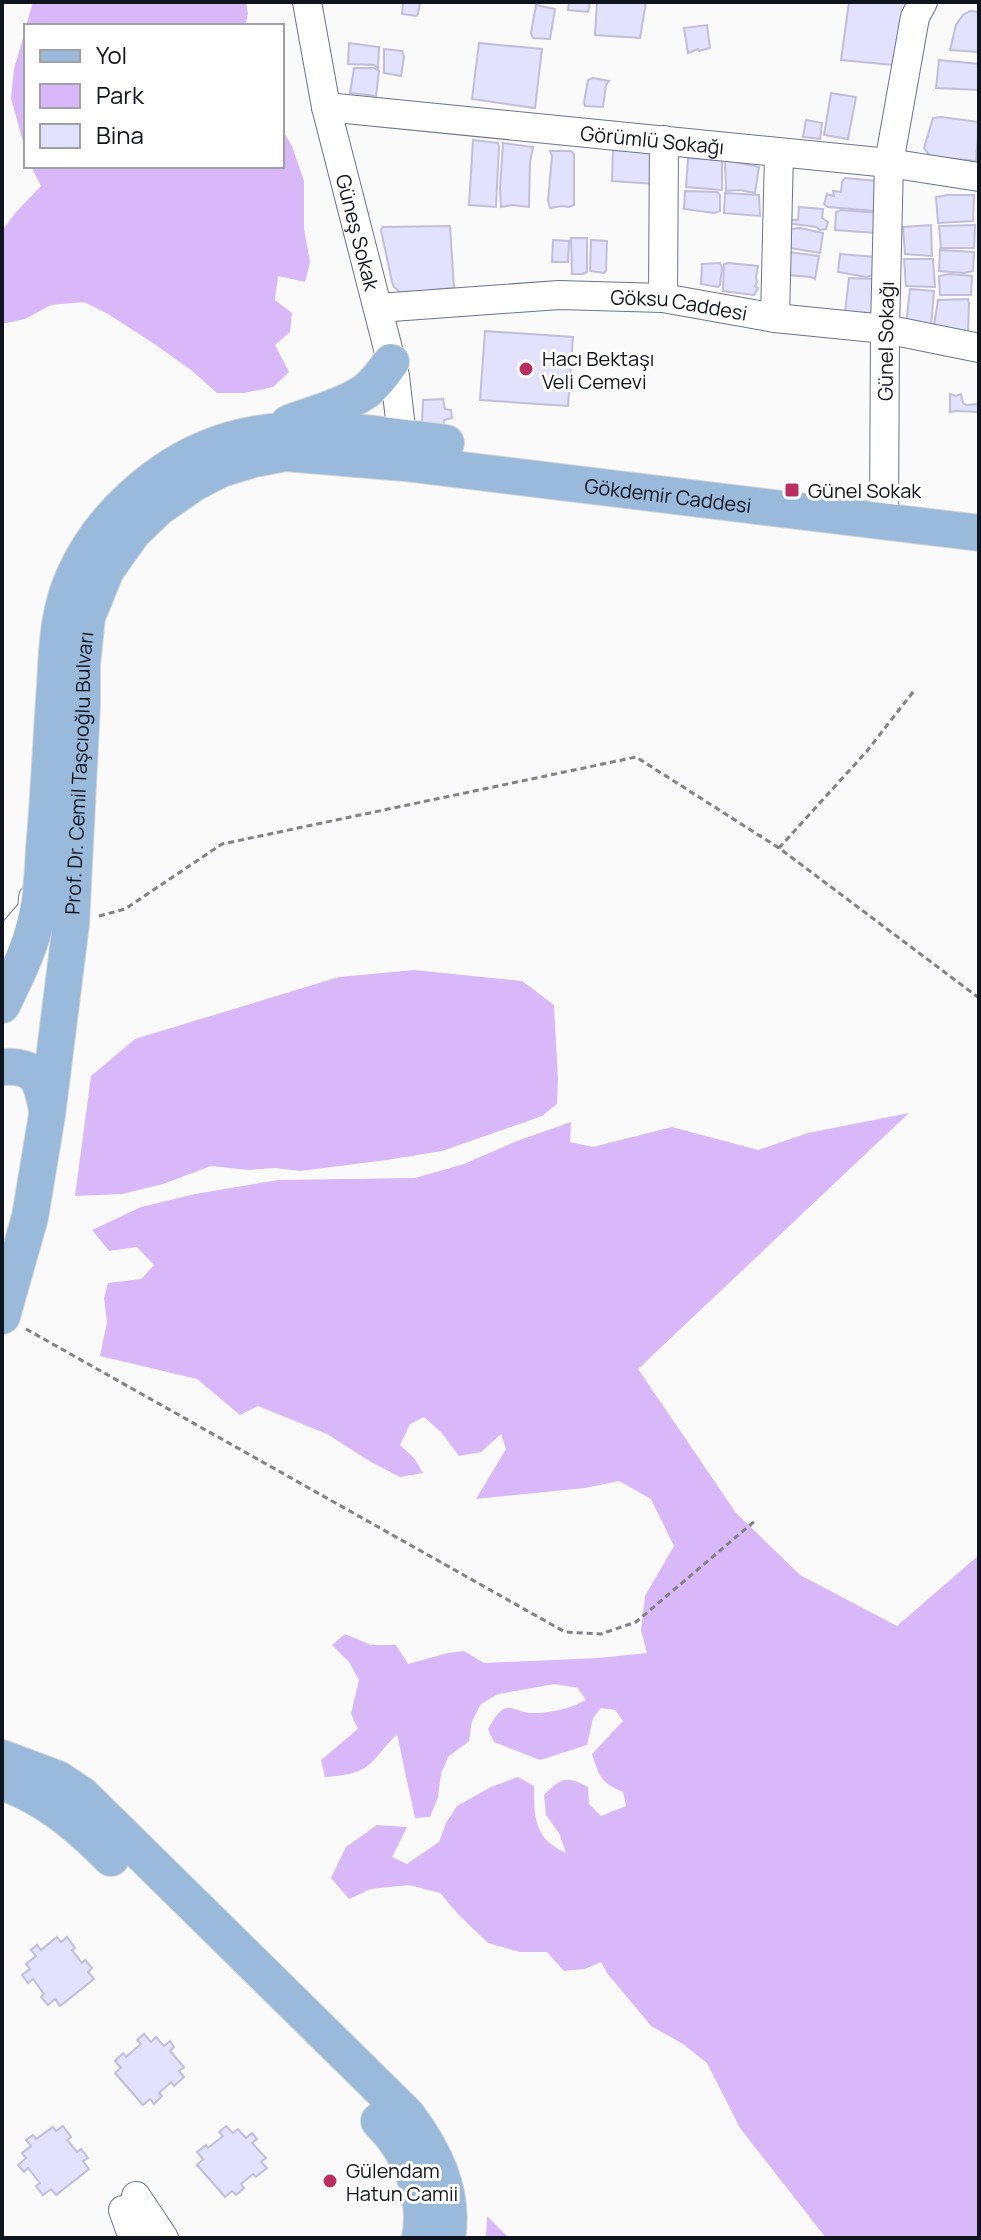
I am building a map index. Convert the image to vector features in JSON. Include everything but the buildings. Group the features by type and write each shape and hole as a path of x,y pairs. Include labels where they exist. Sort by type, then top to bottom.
{"main road":[{"path":"271,430 366,391 391,362"},
{"name":"Prof. Dr. Cemil Taşcıoğlu Bulvarı","path":"2,1005 26,953 38,914 59,627 74,574 89,547 118,510 152,478 201,450 232,438 271,430 317,428 403,450"},
{"name":"Gökdemir Caddesi","path":"403,450 884,509 979,533"},
{"name":"Prof. Dr. Cemil Taşcıoğlu Bulvarı","path":"2,1316 30,1217 47,1115 71,924 83,640 87,617 106,570 133,532 158,508 221,469 285,453 403,450"},
{"path":"884,509 979,511"},
{"path":"2,1067 21,1067 32,1071 41,1086 47,1115"},
{"path":"2,1758 58,1779 82,1795 407,2115 439,2167 448,2200 450,2221 447,2238"},
{"path":"2,1782 38,1798 85,1832 384,2125 402,2150 416,2181 423,2214 420,2238"}],"street":[{"name":"Güneş Sokak","path":"307,2 326,107 395,376 403,450"},
{"name":"Günel Sokağı","path":"884,509 889,163 915,17 923,2"},
{"name":"Görümlü Sokağı","path":"326,107 889,163 979,177"},
{"path":"663,298 664,140"},
{"path":"775,318 779,153"},
{"name":"Göksu Caddesi","path":"378,308 559,295 663,298 775,318 885,329 979,348"},
{"path":"2,945 32,910 48,782"},
{"path":"133,2238 129,2203 164,2238"}],"path":[{"path":"779,848 867,751 913,692"},
{"path":"71,924 125,909 222,844 636,757 779,848 979,998"},
{"path":"2,1316 565,1632 601,1634 636,1622 756,1520"}],"green space":[{"path":"33,2 246,2 248,14 246,24 27,24"},
{"path":"24,35 24,146 11,98 14,69"},
{"path":"284,132 304,181 304,229 310,262 305,282 278,276 275,300 292,313 290,332 275,345 289,372 273,387 244,393 217,393 156,345 84,302 51,305 25,319 2,324 2,231 41,186 32,168 284,168"},
{"path":"414,970 522,981 554,1005 557,1104 542,1116 442,1151 300,1171 211,1166 163,1184 122,1194 75,1196 91,1076 135,1039 339,977"},
{"path":"909,1113 638,1369 736,1513 800,1575 897,1626 979,1555 979,2238 826,2238 740,2128 707,2063 683,2044 651,2026 601,1962 585,1969 564,1971 547,1952 520,1952 488,1943 440,1893 409,1885 371,1889 349,1899 331,1878 346,1847 377,1825 407,1827 392,1857 407,1864 439,1842 457,1806 491,1787 518,1777 534,1786 534,1808 542,1834 566,1853 559,1833 546,1815 544,1795 555,1785 569,1780 588,1787 589,1804 601,1816 626,1806 623,1792 602,1778 592,1754 623,1721 615,1710 601,1708 593,1718 587,1745 540,1760 494,1742 488,1729 505,1708 542,1713 568,1708 586,1700 578,1688 555,1684 498,1694 481,1704 472,1721 469,1741 448,1757 430,1817 415,1818 397,1734 361,1770 325,1777 321,1760 358,1729 351,1714 359,1680 349,1662 332,1645 345,1634 371,1645 396,1645 408,1664 464,1651 484,1663 647,1653 641,1630 645,1596 674,1546 651,1499 619,1481 585,1488 476,1499 506,1449 501,1434 481,1452 459,1456 442,1433 424,1417 410,1424 400,1445 414,1458 423,1473 400,1477 327,1434 258,1406 240,1415 197,1379 100,1356 107,1322 104,1298 108,1283 141,1279 154,1265 137,1247 109,1251 92,1230 141,1207 278,1180 415,1178 464,1164 571,1122 570,1142 593,1147 672,1127 758,1150 808,1133"},
{"path":"487,2216 509,2238 486,2238"}],"place":[{"name":"Hacı Bektaşı Veli Cemevi","path":"526,369"},
{"name":"Günel Sokak","path":"792,490"},
{"name":"Gülendam Hatun Camii","path":"330,2181"}]}
